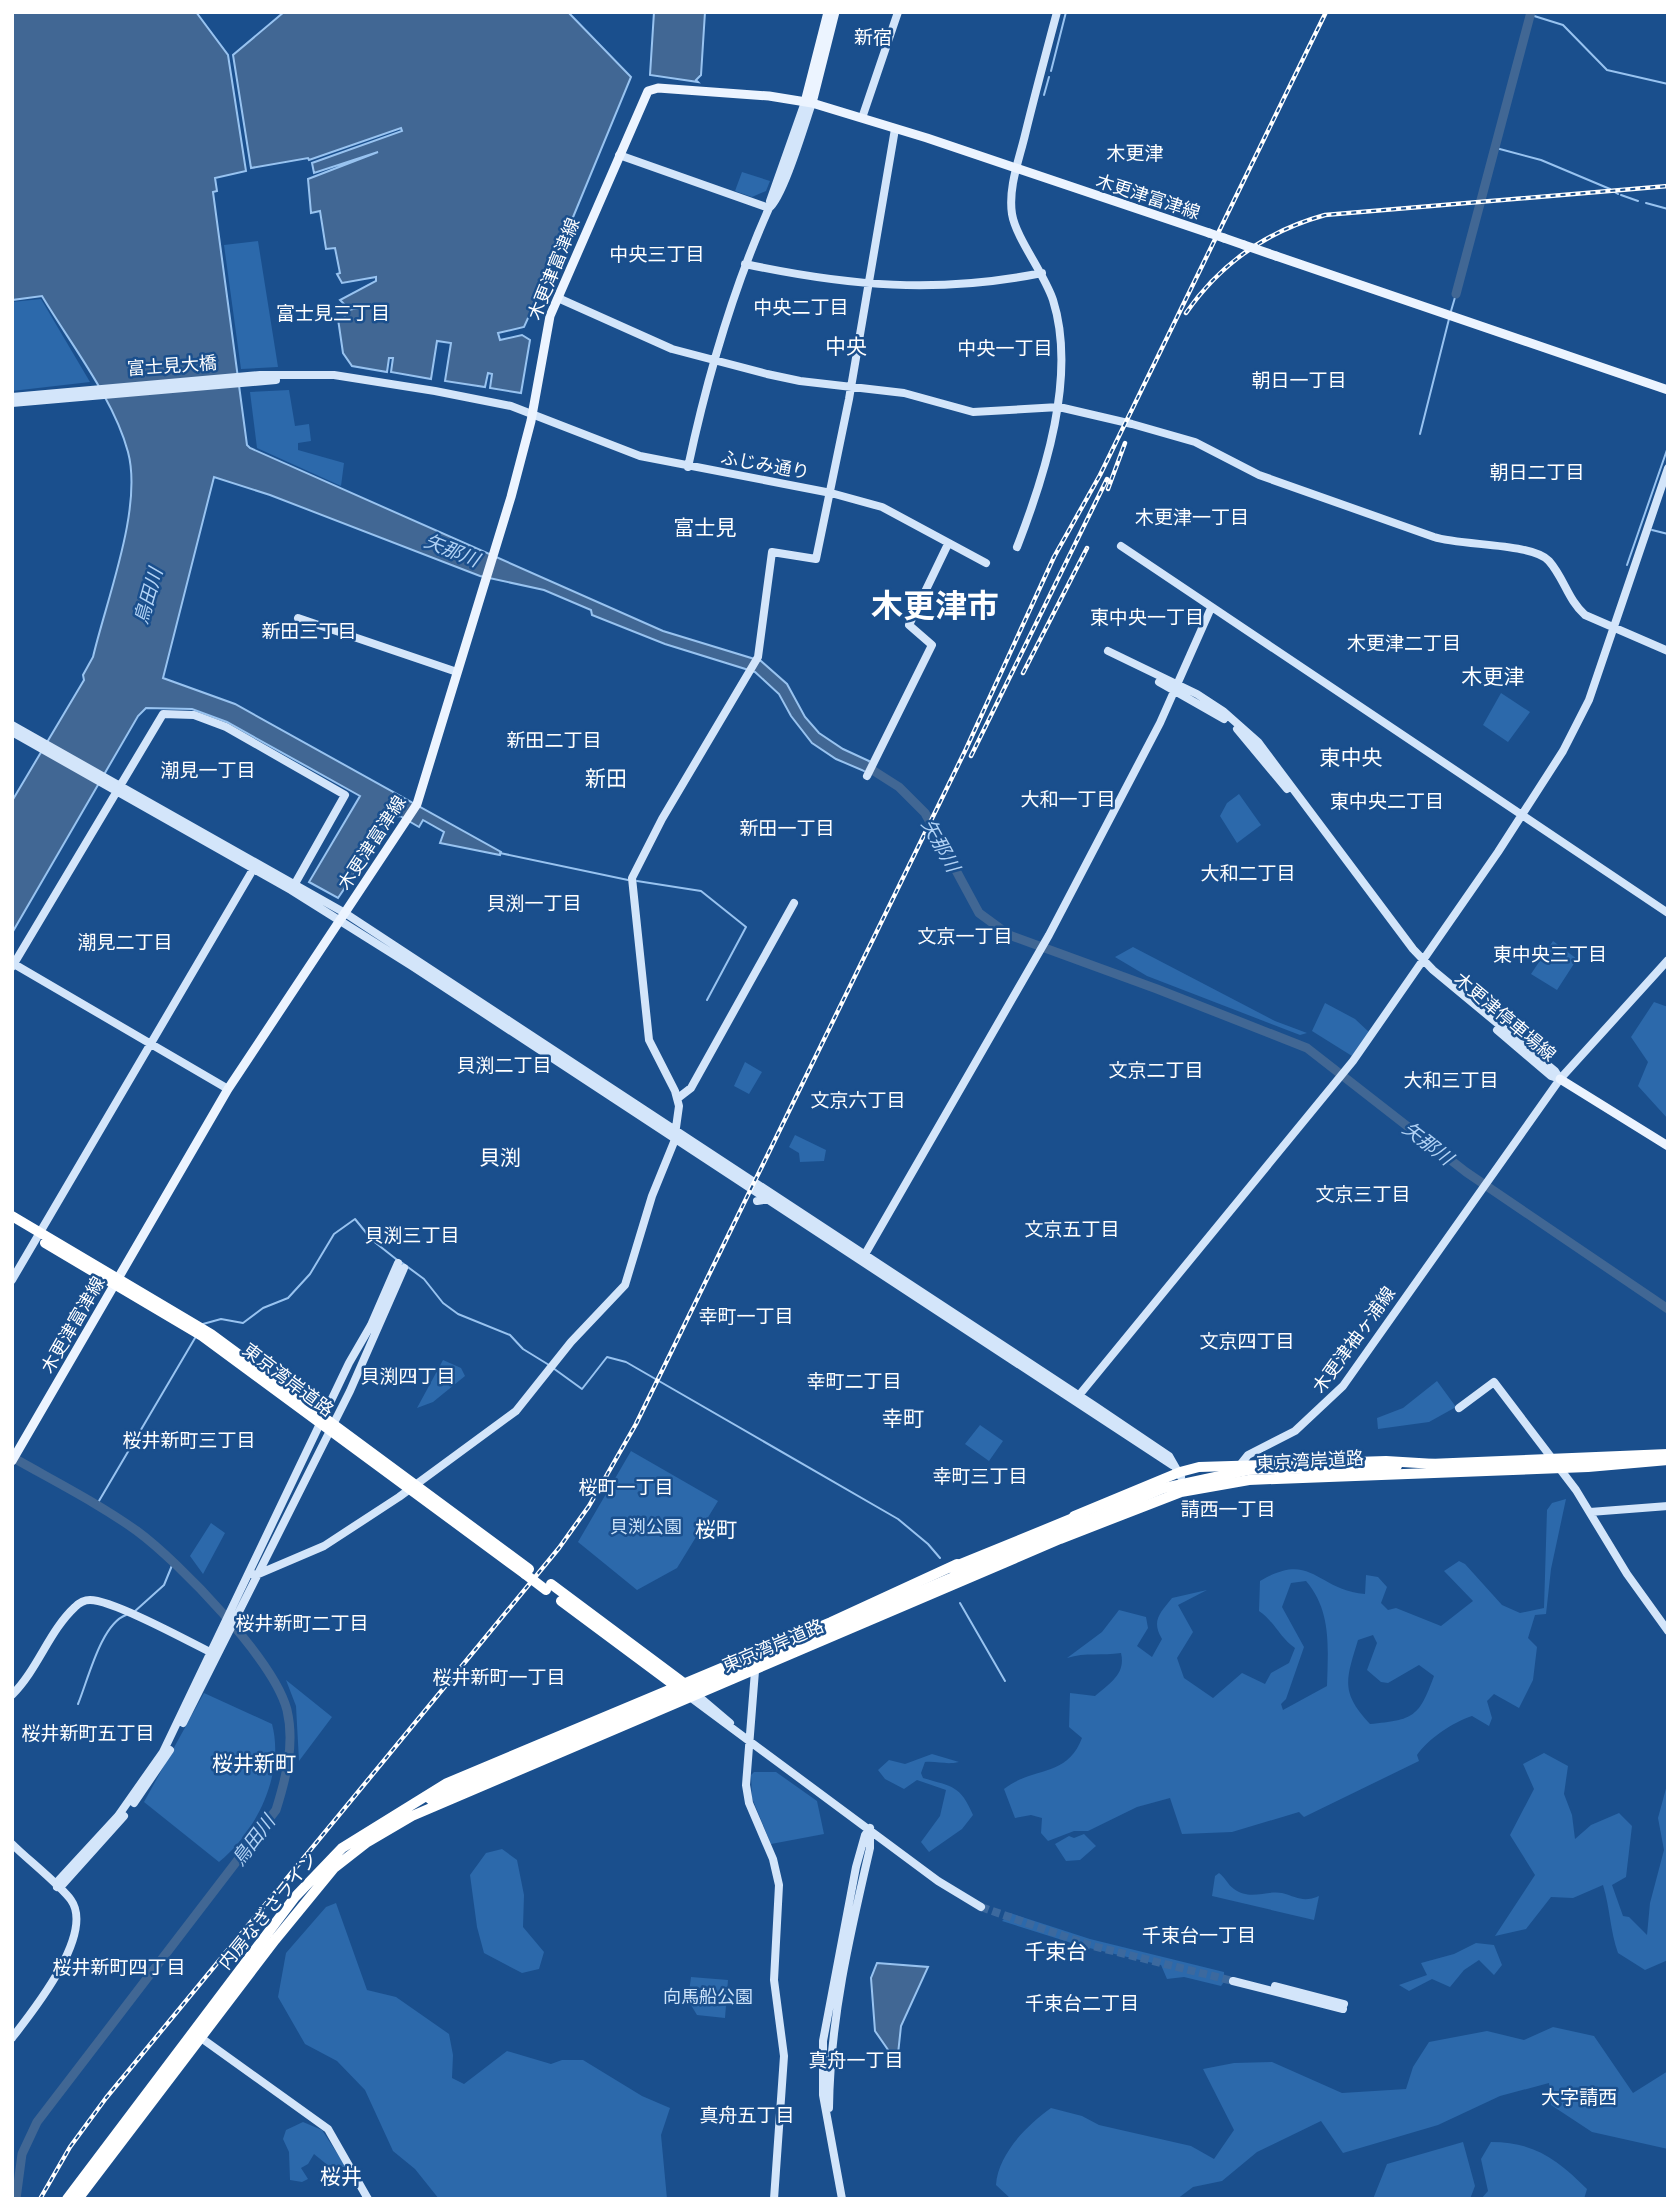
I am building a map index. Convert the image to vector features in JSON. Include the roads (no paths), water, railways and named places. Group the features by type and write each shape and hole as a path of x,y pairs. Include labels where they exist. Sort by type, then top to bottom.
{"highway":[{"name":"東京湾岸道路","path":"12,1216 38,1235 117,1280 202,1336 327,1424 686,1690"},
{"name":"東京湾岸道路","path":"12,1224 38,1235"},
{"name":"東京湾岸道路","path":"686,1690 1144,1496 1207,1477 1248,1471 1435,1464 1555,1464 1668,1454"},
{"name":"東京湾岸道路","path":"686,1690 755,1671 1049,1544 1181,1492 1230,1482 1668,1460"},
{"path":"408,1809 686,1690 951,1568 1180,1472 1238,1464 1386,1461 1435,1464"},
{"path":"951,1568 1149,1487 1192,1476 1207,1477"},
{"name":"内房なぎさライン","path":"78,2199 295,1897 327,1862 353,1841 447,1783 686,1690"},
{"name":"内房なぎさライン","path":"67,2199 196,2034 334,1868 359,1848 412,1816 686,1690"}],"main road":[{"path":"809,102 828,12"},
{"path":"809,102 835,12"},
{"name":"木更津富津線","path":"12,1461 228,1088 417,804 494,553 532,413 545,334 619,155 647,93 653,88 769,96 809,102 1224,238 1668,390"},
{"path":"1560,1079 1668,1146"}],"street":[{"path":"862,118 898,12"},
{"path":"1017,547 1059,407 1059,327 1042,273 1012,215 1017,170 1057,12"},
{"path":"688,467 713,361 745,264 809,102"},
{"path":"253,1574 324,1546 412,1487 523,1406 571,1342 625,1284 675,1133 678,1098 649,1040 642,951 632,880 662,818 758,657 772,552 816,559 831,493 895,129"},
{"path":"619,155 769,208"},
{"path":"745,264 820,279 949,287 1042,273"},
{"path":"558,298 645,339 713,361 800,381 914,395 973,412 1059,407 1189,440 1259,475 1452,543 1532,551 1549,562 1582,613 1668,651"},
{"name":"ふじみ通り","path":"334,375 493,402 532,413 620,449 688,467 831,493 882,507 986,563"},
{"name":"富士見大橋","path":"87,392 259,378 334,375"},
{"path":"12,397 87,392"},
{"path":"12,403 87,392"},
{"path":"1077,1398 1353,1060 1521,816 1581,718 1668,468"},
{"path":"867,776 932,645 909,625 948,544"},
{"path":"1121,546 1668,913"},
{"path":"863,1257 1049,935 1176,688 1211,608"},
{"path":"298,618 457,673"},
{"name":"木更津停車場線","path":"1107,654 1176,688 1221,716 1252,744 1422,962 1551,1076 1560,1079"},
{"path":"228,1088 13,965 163,714 194,715 221,725 343,793 346,798 292,888"},
{"path":"12,725 38,743 342,917 675,1133 741,1180 770,1195"},
{"path":"12,732 38,743"},
{"path":"12,1280 255,867"},
{"path":"678,1098 691,1088 794,903"},
{"path":"1560,1079 1668,960"},
{"name":"木更津袖ヶ浦線","path":"1238,1464 1248,1455 1295,1431 1343,1386 1560,1079"},
{"path":"675,1133 738,1170 770,1195 1077,1398 1180,1472 1181,1492"},
{"path":"738,1170 748,1173 752,1170"},
{"path":"741,1180 744,1190"},
{"path":"769,1180 770,1195"},
{"path":"757,1201 770,1195"},
{"path":"57,1887 59,1880 118,1816 151,1770 214,1654 401,1266"},
{"path":"1459,1408 1494,1382 1590,1512 1627,1574 1668,1631"},
{"path":"1230,1482 1238,1464"},
{"path":"1590,1512 1668,1506"},
{"path":"12,1695 31,1673 72,1610 85,1601 96,1601 137,1617 214,1654"},
{"path":"755,1671 746,1785 749,1803 773,1859 779,1885 774,1980 784,2056 774,2199"},
{"path":"686,1690 750,1742 925,1870 982,1905"},
{"path":"842,2199 828,2127 832,2039 844,1963 870,1848 870,1828"},
{"path":"12,1844 71,1900 76,1911 72,1948 12,2038"},
{"path":"1234,1979 1343,2007"},
{"path":"196,2034 328,2129 368,2199"}],"water":[{"path":"12,12 196,12 228,55 246,171 215,178 217,191 213,192 247,445 250,448 663,631 761,661 787,684 805,717 819,733 843,749 869,761 864,771 836,759 812,743 791,716 779,694 755,672 665,644 592,615 591,610 544,590 480,576 270,495 214,477 163,678 235,704 501,852 500,855 440,843 444,832 423,820 419,827 400,816 393,817 338,898 309,882 360,796 227,722 192,709 146,708 138,716 12,933 12,801 84,680 83,675 93,657 127,527 131,475 128,452 113,412 42,296 12,300"},
{"path":"284,12 568,12 631,77 564,239 524,327 498,333 500,340 522,335 530,340 521,393 490,388 492,374 488,373 485,387 445,381 451,343 437,341 431,379 391,372 393,358 389,358 387,372 352,366 343,353 338,319 344,318 348,310 375,305 347,307 340,300 376,281 376,277 342,283 337,274 340,273 335,248 326,249 320,211 311,213 308,179 378,152 314,173 312,163 402,131 401,128 309,160 308,158 251,168 233,55"},
{"path":"654,12 705,12 701,75 696,80 698,82 650,75"},
{"path":"877,1963 928,1967 901,2026 898,2054 893,2057 875,2031 871,1978"}],"waterway":[{"path":"1051,71 1066,12"},
{"path":"1456,294 1531,12"},
{"path":"1531,15 1563,25 1607,70 1668,84"},
{"path":"1044,95 1049,77"},
{"path":"1496,148 1541,160 1610,189"},
{"path":"1613,191 1618,194"},
{"path":"1621,195 1638,201"},
{"path":"1646,203 1668,209"},
{"path":"1451,311 1456,294"},
{"path":"1420,434 1449,319"},
{"path":"1627,565 1668,447"},
{"path":"1652,530 1668,534"},
{"name":"矢那川","path":"866,766 899,787 925,813 979,913 1009,935 1307,1048 1466,1172 1668,1309"},
{"path":"500,853 628,880"},
{"path":"637,881 701,891 746,927 707,1000"},
{"path":"203,1324 221,1319 243,1323 263,1308 288,1298 310,1274 334,1234 355,1219 372,1240 396,1259"},
{"path":"401,1262 424,1279 443,1303 458,1314 510,1335 523,1349 549,1365"},
{"path":"96,1506 195,1338"},
{"path":"553,1368 582,1389 607,1357 626,1362 898,1519 940,1558"},
{"name":"鳥田川","path":"12,1457 122,1521 176,1565 223,1613 264,1665 279,1689 287,1710 290,1735 286,1773 276,1810 37,2122 22,2154 16,2199"},
{"path":"134,1612 164,1585 173,1563"},
{"path":"960,1603 1005,1681"},
{"path":"78,1704 102,1641 117,1620 126,1615"}],"tunnel":[{"path":"981,1907 1089,1945 1233,1981"}],"railway":[{"path":"40,2199 70,2147 106,2098 559,1548 589,1506 636,1424 966,749 1054,557 1100,475 1326,12"},
{"path":"1186,313 1214,279 1246,252 1284,230 1325,215 1668,186"},
{"path":"1108,489 1125,443"},
{"path":"971,756 1107,479"},
{"path":"1023,673 1087,548"}],"district":[{"name":"新宿","path":"873,37"},
{"name":"木更津","path":"1135,153"},
{"name":"中央三丁目","path":"657,254"},
{"name":"中央二丁目","path":"801,307"},
{"name":"富士見三丁目","path":"333,313"},
{"name":"中央","path":"846,347"},
{"name":"中央一丁目","path":"1005,348"},
{"name":"朝日一丁目","path":"1299,380"},
{"name":"朝日二丁目","path":"1537,472"},
{"name":"木更津一丁目","path":"1192,517"},
{"name":"富士見","path":"705,528"},
{"name":"木更津市","path":"935,606"},
{"name":"東中央一丁目","path":"1147,617"},
{"name":"新田三丁目","path":"309,631"},
{"name":"木更津二丁目","path":"1404,643"},
{"name":"木更津","path":"1493,677"},
{"name":"新田二丁目","path":"554,740"},
{"name":"東中央","path":"1351,758"},
{"name":"潮見一丁目","path":"208,770"},
{"name":"新田","path":"606,779"},
{"name":"大和一丁目","path":"1068,799"},
{"name":"東中央二丁目","path":"1387,801"},
{"name":"新田一丁目","path":"787,828"},
{"name":"大和二丁目","path":"1248,873"},
{"name":"貝渕一丁目","path":"534,903"},
{"name":"文京一丁目","path":"965,936"},
{"name":"潮見二丁目","path":"125,942"},
{"name":"東中央三丁目","path":"1550,954"},
{"name":"貝渕二丁目","path":"504,1065"},
{"name":"文京二丁目","path":"1156,1070"},
{"name":"大和三丁目","path":"1451,1080"},
{"name":"文京六丁目","path":"858,1100"},
{"name":"貝渕","path":"500,1158"},
{"name":"文京三丁目","path":"1363,1194"},
{"name":"文京五丁目","path":"1072,1229"},
{"name":"貝渕三丁目","path":"412,1235"},
{"name":"幸町一丁目","path":"746,1316"},
{"name":"文京四丁目","path":"1247,1341"},
{"name":"貝渕四丁目","path":"408,1376"},
{"name":"幸町二丁目","path":"854,1381"},
{"name":"幸町","path":"903,1419"},
{"name":"桜井新町三丁目","path":"189,1440"},
{"name":"幸町三丁目","path":"980,1476"},
{"name":"桜町一丁目","path":"626,1487"},
{"name":"請西一丁目","path":"1228,1509"},
{"name":"桜町","path":"716,1530"},
{"name":"桜井新町二丁目","path":"302,1623"},
{"name":"桜井新町一丁目","path":"499,1677"},
{"name":"桜井新町五丁目","path":"88,1733"},
{"name":"桜井新町","path":"254,1764"},
{"name":"千束台一丁目","path":"1199,1935"},
{"name":"千束台","path":"1056,1952"},
{"name":"桜井新町四丁目","path":"119,1967"},
{"name":"千束台二丁目","path":"1082,2003"},
{"name":"真舟一丁目","path":"856,2060"},
{"name":"大字請西","path":"1579,2097"},
{"name":"真舟五丁目","path":"747,2115"},
{"name":"桜井","path":"341,2177"}],"park label":[{"name":"貝渕公園","path":"646,1527"},
{"name":"向馬船公園","path":"708,1997"}]}
